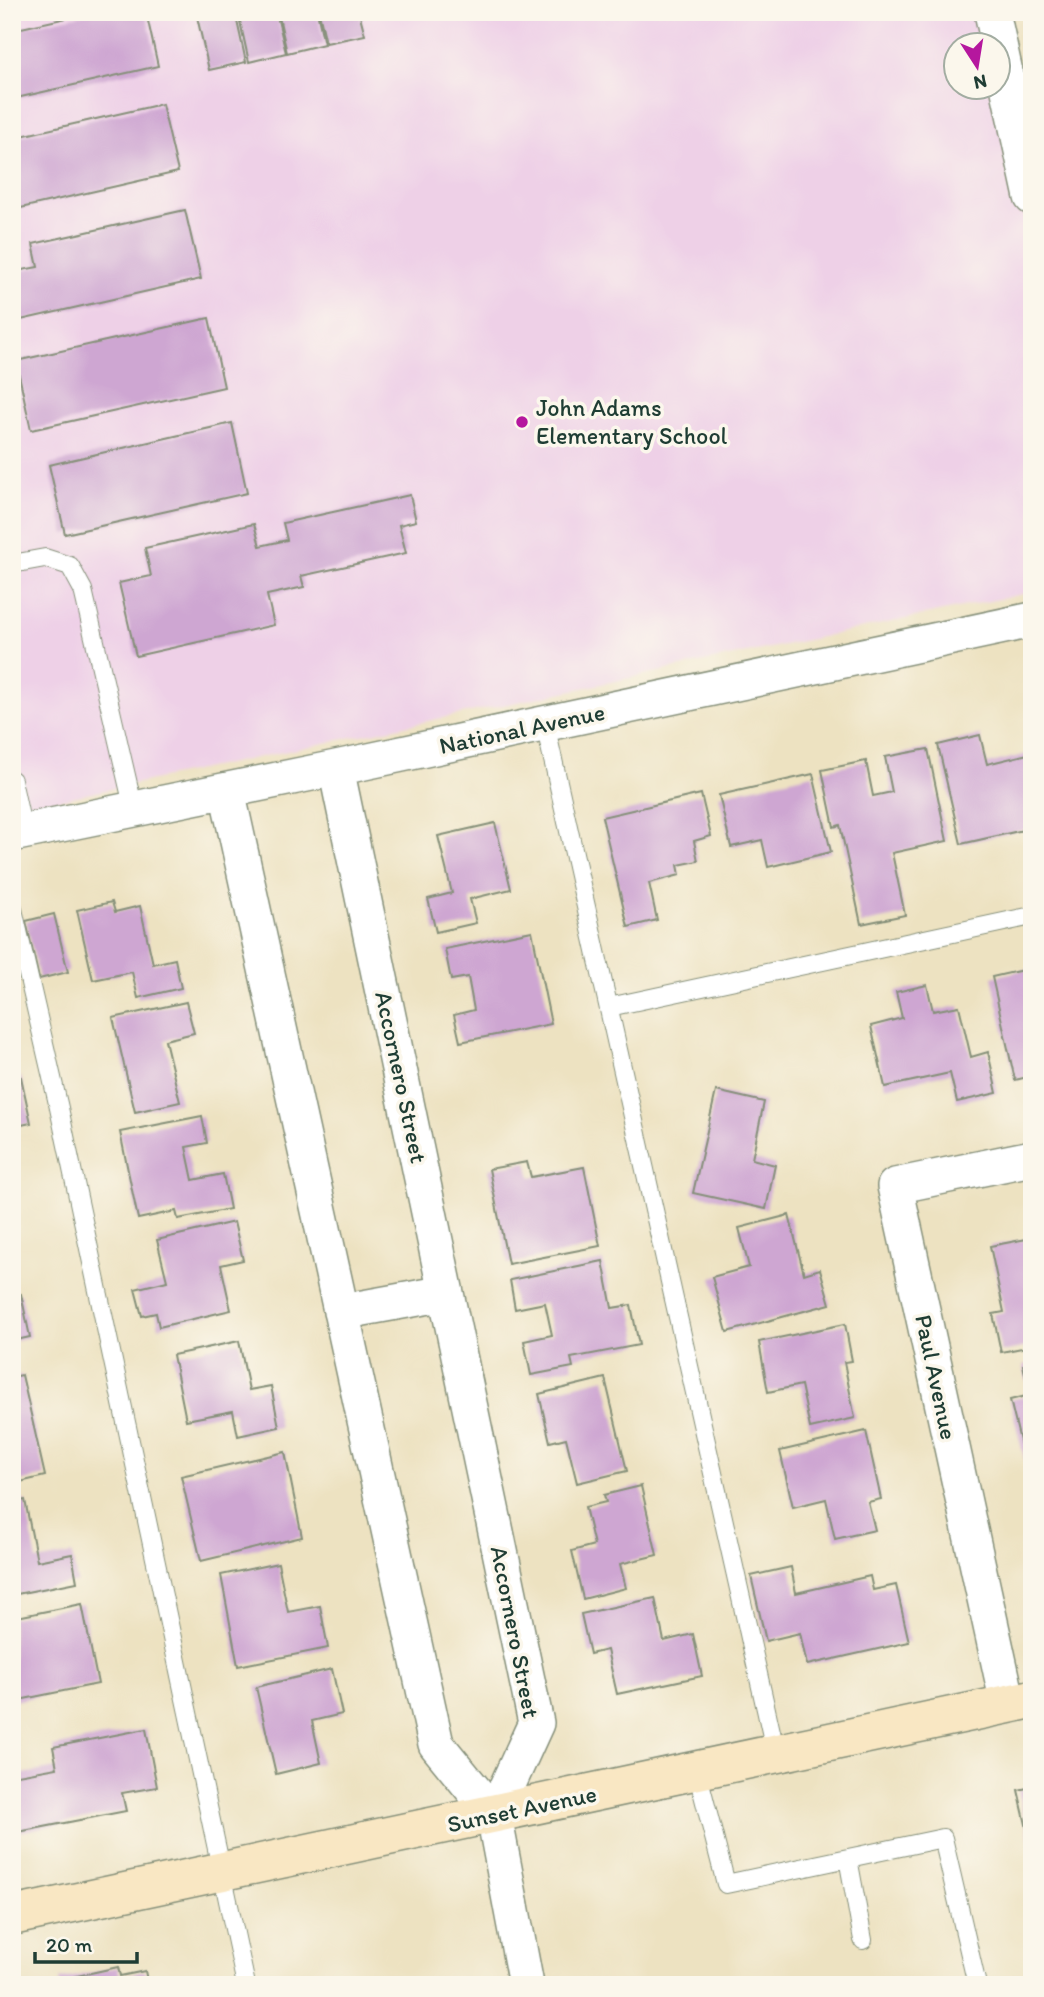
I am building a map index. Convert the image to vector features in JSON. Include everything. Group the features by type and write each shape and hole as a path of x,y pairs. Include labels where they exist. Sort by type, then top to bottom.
{"main road":[{"name":"Sunset Avenue","path":"12,1916 1020,1702"}],"street":[{"path":"992,12 1020,92 1032,197"},
{"name":"National Avenue","path":"18,833 1032,620"},
{"name":"Accornero Street","path":"336,768 536,1723 494,1815"},
{"path":"227,791 436,1744 494,1815 526,1985"},
{"name":"Paul Avenue","path":"1020,1702 895,1186 1032,1158"},
{"path":"341,1312 446,1293"}],"lane":[{"path":"12,564 45,558 69,566 83,590 134,810"},
{"path":"545,724 776,1754"},
{"path":"12,780 18,833"},
{"path":"12,905 62,1121 246,1985"},
{"path":"609,1007 1032,916"},
{"path":"697,1771 726,1884 943,1838 977,1985"},
{"path":"848,1858 863,1940"}],"shaded area":[{"name":"John Adams Elementary School","path":"12,12 979,12 984,32 942,32 942,102 999,102 1032,252 1032,592 12,810"}],"building":[{"path":"94,12 146,12 158,66 12,99 12,30"},
{"path":"196,12 235,12 246,62 209,70"},
{"path":"238,12 276,12 286,53 249,62"},
{"path":"278,12 317,12 324,44 287,53"},
{"path":"319,12 359,12 365,35 326,43"},
{"path":"162,104 178,172 12,210 12,138"},
{"path":"185,210 201,279 12,322 12,272 38,267 33,244"},
{"path":"209,318 224,387 31,430 16,361"},
{"path":"232,423 247,493 65,534 49,465"},
{"path":"410,495 416,521 399,525 406,553 301,576 304,587 267,595 274,625 136,656 119,583 151,576 145,548 254,524 260,546 287,540 283,523"},
{"path":"980,735 987,764 1032,753 1032,828 961,844 938,745"},
{"path":"928,749 947,841 892,853 905,915 861,924 840,825 834,827 822,770 866,761 873,796 892,792 885,757"},
{"path":"813,774 831,852 768,867 762,840 731,847 719,795"},
{"path":"701,794 711,836 694,841 698,861 678,865 680,875 649,883 657,920 628,927 602,817"},
{"path":"495,823 511,889 470,899 476,923 436,932 428,899 452,893 438,836"},
{"path":"112,902 115,912 140,906 153,964 175,959 181,988 138,998 132,972 93,980 77,910"},
{"path":"54,914 68,972 39,979 26,921"},
{"path":"532,931 551,1024 460,1042 454,1015 474,1010 468,977 451,980 445,949"},
{"path":"1032,968 1032,1076 1015,1080 992,977"},
{"path":"927,985 933,1011 959,1006 971,1057 988,1052 997,1093 957,1102 950,1073 885,1087 871,1026 902,1018 896,992"},
{"path":"186,1002 194,1033 165,1040 180,1102 135,1112 113,1018"},
{"path":"21,1077 31,1123 12,1127 12,1079"},
{"path":"716,1091 764,1102 752,1159 775,1165 766,1209 693,1193"},
{"path":"202,1116 207,1143 186,1147 193,1180 223,1174 230,1209 178,1219 176,1211 138,1219 120,1132"},
{"path":"527,1162 531,1177 584,1167 600,1246 508,1264 489,1169"},
{"path":"789,1215 804,1274 820,1269 830,1304 727,1332 712,1277 749,1267 739,1228"},
{"path":"234,1222 243,1260 221,1265 231,1310 159,1327 156,1313 142,1316 135,1289 167,1281 157,1240"},
{"path":"1032,1238 1032,1346 1001,1352 993,1314 1004,1312 990,1246"},
{"path":"603,1261 612,1308 631,1305 639,1345 571,1358 573,1367 531,1375 524,1341 552,1335 545,1303 515,1309 510,1280"},
{"path":"21,1294 30,1337 12,1341 12,1296"},
{"path":"845,1324 852,1361 844,1362 855,1418 810,1428 801,1385 768,1392 759,1342"},
{"path":"239,1341 249,1390 271,1386 279,1427 238,1436 233,1411 186,1420 173,1355"},
{"path":"1032,1363 1031,1486 1010,1400 1030,1395 1023,1365"},
{"path":"22,1375 45,1476 12,1484 12,1377"},
{"path":"605,1378 627,1471 577,1483 566,1438 550,1442 539,1394"},
{"path":"866,1431 881,1499 868,1502 875,1530 835,1539 826,1499 793,1507 780,1451"},
{"path":"285,1452 302,1537 201,1561 181,1476"},
{"path":"641,1486 657,1555 620,1564 626,1588 583,1599 572,1551 594,1545 585,1507 606,1502 604,1495"},
{"path":"25,1500 37,1561 72,1554 77,1582 12,1595 12,1503"},
{"path":"278,1563 288,1612 320,1606 328,1648 238,1666 221,1575"},
{"path":"791,1567 796,1593 870,1576 873,1590 896,1585 909,1642 807,1665 800,1633 766,1641 751,1576"},
{"path":"655,1598 664,1641 693,1634 702,1676 617,1694 607,1650 590,1654 581,1614"},
{"path":"82,1604 98,1684 14,1701 12,1618"},
{"path":"332,1669 342,1714 312,1721 321,1763 276,1774 256,1687"},
{"path":"146,1729 157,1787 122,1793 126,1811 18,1832 12,1803 12,1776 57,1768 53,1747"},
{"path":"1032,1787 1032,1846 1031,1846 1018,1790"},
{"path":"118,1967 120,1976 145,1971 148,1985 60,1985 59,1980"}],"place":[{"name":"John Adams Elementary School","path":"522,422"}]}
